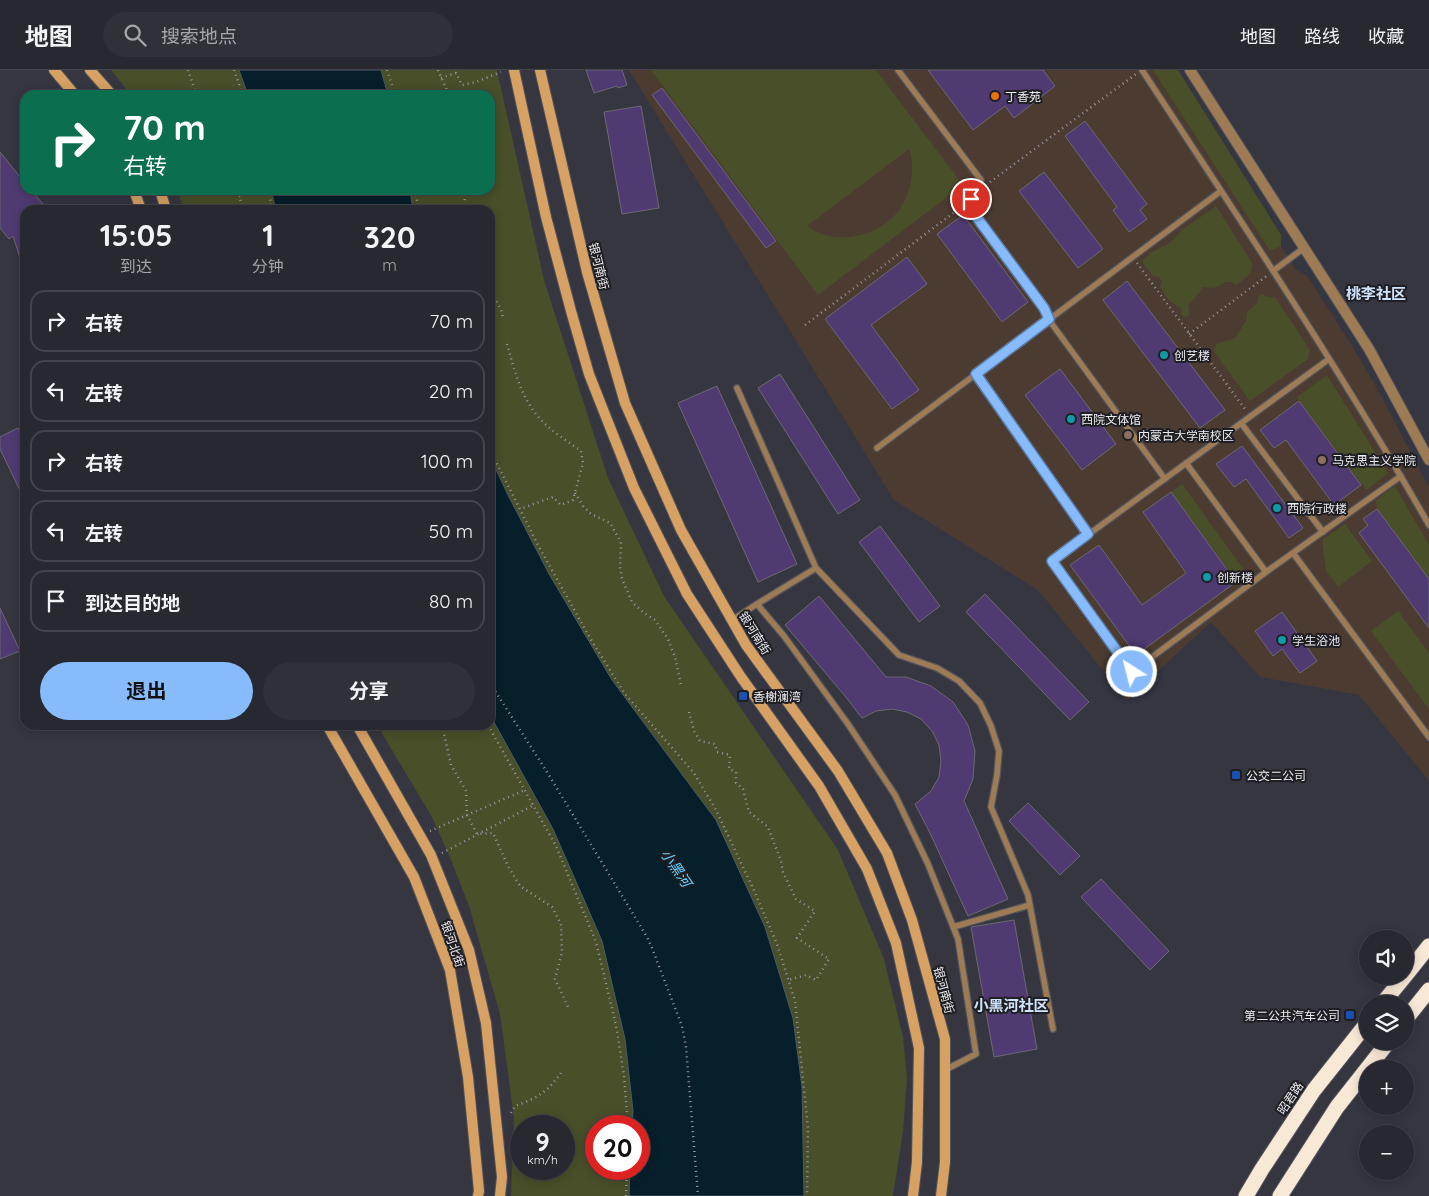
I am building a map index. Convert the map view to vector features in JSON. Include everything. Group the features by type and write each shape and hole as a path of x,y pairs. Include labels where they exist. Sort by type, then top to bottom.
{"highway":[{"path":"1414,965 1429,946"},
{"path":"1389,995 1398,985"},
{"path":"1414,1009 1429,990"},
{"name":"昭君路","path":"1246,1196 1314,1090 1359,1033"},
{"path":"1285,1194 1337,1107 1381,1050"},
{"path":"1238,1196 1262,1169"}],"main road":[{"path":"54,70 71,90"},
{"path":"90,70 108,90"},
{"path":"514,70 546,217 589,374 634,488 686,594 741,677 819,786 848,836 867,869 896,943 919,1048 917,1162 913,1196"},
{"name":"银河南街","path":"540,70 587,272 625,404 681,530 746,645 838,771 887,853 912,920 945,1038 945,1162 940,1196"},
{"name":"银河北街","path":"330,730 414,877 450,970 468,1077 478,1196"},
{"name":"银河北街","path":"360,730 432,858 468,950 486,1022 502,1177 500,1196"}],"street":[{"path":"1190,70 1369,349 1429,460"}],"lane":[{"path":"898,70 981,180 978,190 971,199 972,211 1044,308 1049,319 1165,479"},
{"path":"1142,70 1329,359 1429,525"},
{"path":"876,448 1221,191"},
{"path":"1273,272 1304,248"},
{"path":"1329,359 1052,561 1132,672 1266,572 1401,476"},
{"path":"976,374 1088,534"},
{"path":"737,388 816,568 899,655 937,668 959,681 980,703 991,726 999,751 991,807 1028,895 1053,1029"},
{"path":"1242,423 1323,532"},
{"path":"1186,463 1266,572"},
{"path":"1293,553 1429,737"},
{"path":"732,620 816,568"},
{"path":"757,604 784,636 848,724 895,795 928,864 958,939 976,1054 945,1070"},
{"path":"953,927 1030,905"}],"path":[{"path":"188,70 195,90"},
{"path":"234,70 240,90"},
{"path":"387,70 393,90"},
{"path":"438,70 447,90"},
{"path":"978,190 1142,70"},
{"path":"441,78 456,73 462,86 501,72"},
{"path":"269,195 271,204"},
{"path":"239,196 241,205"},
{"path":"805,325 971,199"},
{"path":"1132,257 1250,417"},
{"path":"1189,334 1273,272"},
{"path":"495,298 502,312 503,320"},
{"path":"507,344 518,381 529,406 544,424 581,451 584,463 573,500 561,505 553,497 520,509"},
{"path":"495,460 539,547 590,638 625,694 694,773 716,810 777,944 795,1001 808,1128 807,1196"},
{"path":"575,493 582,506 591,514 610,523 622,542 620,567 622,579 632,602 655,620 668,639 675,657 681,685"},
{"path":"495,690 581,828 652,948 682,1026 686,1047 698,1196"},
{"path":"689,712 694,731 700,741 715,744 717,752 730,755 729,770 736,772 736,783 743,789 750,812 768,826 783,872 796,899 815,911 797,938 829,958 816,980 806,975 788,980"},
{"path":"443,730 451,765 466,790 467,815 477,834"},
{"path":"491,730 556,846 596,942 616,1025 624,1076 627,1115"},
{"path":"420,835 525,790"},
{"path":"432,858 534,805"},
{"path":"477,834 493,833 508,866 520,886 552,907 561,924 562,952 555,979 568,1007"},
{"path":"511,1113 515,1106 536,1098 552,1085 563,1070"},
{"path":"626,1196 627,1180"}],"shaded area":[{"name":"内蒙古大学南校区","path":"629,70 1178,70 1281,235 1281,246 1296,270 1307,276 1352,346 1374,383 1429,487 1429,781 1359,695 1260,677 1211,622 1127,700 1038,590 894,500"}],"green space":[{"path":"111,70 497,70 544,280 608,478 664,596 838,850 884,959 903,1037 907,1078 903,1131 893,1196 511,1196 512,1180 575,1180 575,1115 514,1115 500,1014 469,906 432,817 380,730 495,730 495,205 182,205 179,195 495,195 495,90 127,90"},
{"path":"651,70 876,70 963,185 818,295","holes":["909,149 912,171 907,194 900,210 887,222 877,229 853,237 829,236 807,226"]},
{"path":"1153,70 1178,70 1281,235 1281,246 1270,251"},
{"path":"1216,206 1252,263 1251,271 1248,276 1236,285 1232,282 1225,282 1214,288 1203,287 1188,306 1190,313 1189,316 1185,317 1181,315 1181,308 1169,301 1160,287 1162,281 1159,277 1153,276 1142,262 1149,254 1169,243 1184,228"},
{"path":"1261,294 1275,297 1310,350 1308,359 1250,401 1214,349 1216,344 1237,336 1246,321 1247,312 1257,303"},
{"path":"1327,375 1388,473 1366,490 1297,397"},
{"path":"1182,484 1247,574 1237,581 1171,492"},
{"path":"1395,486 1429,545 1429,579 1377,509 1376,500"},
{"path":"1345,524 1372,561 1338,587 1326,571 1322,540"},
{"path":"1398,611 1429,653 1429,709 1371,631"}],"water":[{"path":"239,70 381,70 387,90 246,90"},
{"path":"272,195 411,195 412,205 275,205"},
{"name":"小黑河","path":"495,468 549,574 612,680 716,820 765,927 793,1018 802,1087 804,1196 629,1196 630,1180 650,1180 650,1115 633,1115 625,1039 602,941 553,829 495,724"}],"building":[{"path":"586,70 622,70 627,85 594,93"},
{"name":"丁香苑","path":"928,70 1043,70 1055,86 1014,118 1005,106 973,130"},
{"path":"662,88 776,241 766,248 652,95"},
{"path":"641,106 659,208 622,214 604,112"},
{"path":"1085,121 1147,204 1140,210 1147,219 1129,232 1113,210 1117,207 1065,136"},
{"path":"0,152 20,177 20,195 35,195 44,205 20,205 20,258 13,236 9,239 0,228"},
{"path":"1044,172 1103,249 1078,268 1019,191"},
{"path":"963,215 1028,302 1002,322 937,234"},
{"path":"907,257 927,284 871,325 919,390 892,409 825,319"},
{"name":"创艺楼","path":"1127,281 1225,410 1200,428 1103,300"},
{"name":"西院文体馆","path":"1060,369 1116,444 1082,470 1025,395"},
{"path":"780,374 860,500 838,514 758,388"},
{"path":"717,386 797,564 758,582 678,403"},
{"path":"1299,401 1361,485 1334,505 1286,440 1274,448 1260,430"},
{"path":"18,428 20,432 20,491 0,449 0,437"},
{"name":"西院行政楼","path":"1242,446 1303,528 1289,538 1246,479 1234,487 1216,464"},
{"name":"创新楼","path":"1171,492 1236,582 1136,655 1070,565 1099,545 1142,605 1186,573 1143,512"},
{"path":"1377,509 1429,579 1429,628 1359,533 1368,525 1363,519"},
{"path":"880,526 940,606 919,622 859,542"},
{"path":"985,594 1089,702 1070,720 966,612"},
{"path":"819,596 886,677 906,677 931,686 953,702 968,725 975,751 973,779 964,801 1008,899 968,916 915,804 931,791 939,777 941,761 939,745 932,731 921,719 907,712 892,709 876,711 862,718 785,625"},
{"path":"0,608 20,651 0,659"},
{"name":"学生浴池","path":"1282,612 1317,661 1300,673 1282,649 1273,656 1255,631"},
{"path":"1028,803 1080,856 1060,875 1009,821"},
{"path":"1101,879 1169,951 1150,970 1081,897"},
{"path":"1014,920 1037,1049 994,1057 971,927"}],"place":[{"name":"丁香苑","path":"995,96"},
{"name":"创艺楼","path":"1164,355"},
{"name":"西院文体馆","path":"1071,419"},
{"name":"内蒙古大学南校区","path":"1128,435"},
{"name":"马克思主义学院","path":"1322,460"},
{"name":"西院行政楼","path":"1277,508"},
{"name":"创新楼","path":"1207,577"},
{"name":"学生浴池","path":"1282,640"},
{"name":"香榭澜湾","path":"743,696"},
{"name":"公交二公司","path":"1236,775"},
{"name":"第二公共汽车公司","path":"1350,1015"}],"district":[{"name":"桃李社区","path":"1376,293"},
{"name":"小黑河社区","path":"1011,1005"}],"route":[{"path":"971,199 972,211 1044,308 1049,319 976,374 1088,534 1052,561 1132,672"}]}
